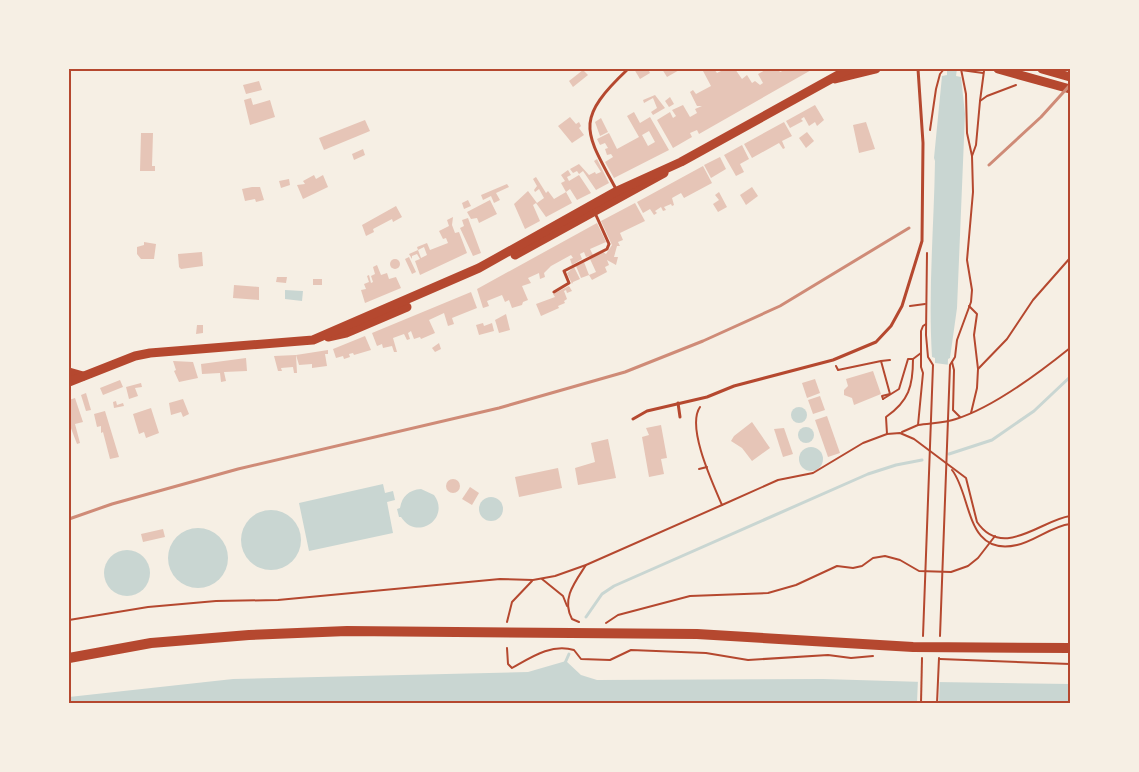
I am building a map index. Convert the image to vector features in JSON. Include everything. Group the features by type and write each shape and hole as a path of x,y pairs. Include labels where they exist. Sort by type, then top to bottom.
{"main road":[{"path":"312,340 479,268 681,162 849,69"},
{"path":"832,79 842,79 876,69"},
{"path":"998,69 1070,89"},
{"path":"1042,69 1070,77"},
{"path":"69,382 135,356 161,351 312,340 346,333 413,305 490,268 594,212 619,194"},
{"path":"69,372 83,376"},
{"path":"69,658 150,643 249,634 348,631 696,634 913,646 1070,648"}],"lane":[{"path":"619,194 592,143 588,126 596,106 628,69"},
{"path":"633,419 647,411 707,397 734,386 833,360 876,342 892,326 902,306 920,249 923,230 923,143 918,69"},
{"path":"554,292 569,284 564,271 607,249 609,244 594,212"},
{"path":"678,403 680,417"}],"path":[{"path":"918,69 944,69"},
{"path":"930,131 936,89 940,74 944,69"},
{"path":"939,644 951,364 955,357 960,330 969,306 972,290 968,260 973,192 972,156 967,133 966,94 961,69 984,72 976,145 972,156"},
{"path":"980,101 1002,89 1020,84"},
{"path":"978,369 1007,339 1033,300 1070,258"},
{"path":"908,306 925,304"},
{"path":"969,306 976,314 974,335 978,369 977,388 971,413"},
{"path":"918,425 923,374 920,353 921,331 927,323 928,357 933,364 923,644"},
{"path":"69,620 121,611 196,603 278,600 500,579 533,580 541,578 586,565 778,480 813,474 856,447 887,434 900,433 918,425 971,413 1018,387 1070,348"},
{"path":"881,361 890,394 882,396 883,399 899,389 908,359 913,359 920,353"},
{"path":"887,434 886,417 901,406 910,388 913,359"},
{"path":"833,360 838,370 890,360"},
{"path":"951,364 954,370 953,410 960,417"},
{"path":"707,397 696,412 696,427 707,467 722,505"},
{"path":"900,433 914,439 950,468 966,478 977,522 981,528 995,536 1016,537 1070,516"},
{"path":"699,469 707,467"},
{"path":"950,468 964,490 967,510 975,529 991,542 1009,546 1028,542 1070,524"},
{"path":"602,624 618,615 690,596 768,593 796,585 837,566 853,568 862,566 873,558 885,556 900,560 919,571 951,572 968,566 995,536"},
{"path":"567,606 573,585 586,565"},
{"path":"541,578 563,596 572,619 578,622"},
{"path":"507,622 512,602 525,586 533,580"},
{"path":"507,648 508,664 512,668 534,655 563,648 574,650 582,659 595,661 610,660 631,650 706,652 748,660 828,655 851,658 878,655"},
{"path":"920,703 922,653"},
{"path":"937,703 939,654"},
{"path":"916,657 924,658"},
{"path":"933,658 1070,664"}],"shaded area":[{"path":"947,69 957,69 956,76 961,77 965,114 957,308 950,358 948,359 936,682 1070,684 1070,703 69,703 69,697 233,679 528,672 566,661 581,675 597,680 823,679 924,682 935,363 935,358 932,357 931,332 934,158 942,76 947,75"},
{"path":"285,290 303,291 302,301 285,299"},
{"path":"796,407 802,407 807,412 805,421 796,423 791,418 791,412"},
{"path":"803,427 809,427 814,432 812,441 803,443 798,438 798,432"},
{"path":"811,447 819,451 823,459 819,467 811,471 803,467 799,459 803,451"},
{"path":"383,484 385,493 393,491 395,500 387,502 393,533 309,551 299,503"},
{"path":"421,489 434,495 438,504 438,512 430,524 423,527 415,527 399,517 397,509 400,508 402,500 407,494"},
{"path":"491,497 500,500 503,509 500,518 491,521 482,518 479,509 482,500"},
{"path":"265,510 277,510 288,515 296,523 301,534 299,552 288,565 277,570 265,570 254,565 246,557 241,546 241,534 246,523 254,515"},
{"path":"192,528 204,528 215,533 223,541 228,552 226,570 215,583 204,588 192,588 181,583 173,575 168,564 168,552 173,541 181,533"},
{"path":"127,550 140,554 146,560 150,573 146,586 140,592 127,596 114,592 108,586 104,573 108,560 114,554"}],"pier":[{"path":"933,364 950,365 939,703 917,703 918,679 921,679"}],"building":[{"path":"634,69 648,69 650,73 640,79"},
{"path":"662,69 681,69 667,77"},
{"path":"714,69 717,73 725,69 735,69 742,79 747,75 752,83 755,81 760,85 763,83 758,74 767,69 778,69 780,72 787,69 813,69 699,134 697,130 690,133 692,137 673,148 657,120 670,112 673,118 676,116 672,110 683,105 690,117 697,113 695,109 702,106 697,106 690,92 693,90 696,94 711,86 703,71"},
{"path":"583,70 588,75 573,87 569,81"},
{"path":"259,81 262,90 246,94 243,85"},
{"path":"655,95 665,108 653,115 651,112 657,108 653,98 644,103 643,100"},
{"path":"670,97 674,104 669,107 665,101"},
{"path":"251,98 253,105 270,100 275,117 250,125 244,100"},
{"path":"815,105 824,120 817,126 815,122 809,126 804,117 801,119 803,121 790,128 786,121"},
{"path":"634,112 640,123 650,117 669,150 614,178 605,162 613,157 611,154 607,155 605,149 608,148 605,143 600,145 597,139 609,133 617,149 639,137 627,116","holes":["649,131 655,142 648,146 642,135"]},
{"path":"570,117 576,124 579,122 581,126 579,128 584,135 572,143 558,126"},
{"path":"601,118 608,132 600,136 595,122"},
{"path":"365,120 370,131 324,150 319,138"},
{"path":"784,122 792,136 782,141 785,148 783,149 779,143 752,158 744,144"},
{"path":"866,122 875,149 859,153 853,125"},
{"path":"807,132 814,141 806,148 799,138"},
{"path":"141,133 153,133 152,166 155,166 155,171 140,171"},
{"path":"742,145 749,159 740,164 744,172 736,176 724,155"},
{"path":"363,149 365,155 354,160 352,154"},
{"path":"720,157 726,169 711,178 704,165"},
{"path":"597,159 609,183 596,190 583,171 579,174 577,171 573,173 570,169 579,164 589,175 595,172 596,174 601,172 594,161"},
{"path":"703,166 712,183 684,198 681,193 672,198 674,205 672,206 671,204 664,207 666,210 663,211 661,207 655,211 657,213 654,215 650,209 643,213 637,202"},
{"path":"568,170 571,175 567,177 569,181 579,175 591,193 577,200 570,189 566,192 561,183 565,181 561,175"},
{"path":"314,175 316,179 323,175 328,187 303,199 297,185 305,184 303,181"},
{"path":"536,177 546,193 548,191 554,199 566,192 572,203 546,217 536,203 533,205 540,221 525,229 514,204 528,191 537,203 544,198 539,189 535,192 534,190 537,186 533,179"},
{"path":"289,179 290,185 281,188 279,181"},
{"path":"507,184 509,187 496,193 500,200 494,203 491,196 483,200 481,195"},
{"path":"260,187 264,200 256,202 255,199 245,201 242,189"},
{"path":"752,187 758,196 746,205 740,195"},
{"path":"719,192 727,207 718,212 713,204 719,200 715,195"},
{"path":"468,200 471,206 464,209 462,203"},
{"path":"490,200 497,214 479,223 477,218 471,219 467,212"},
{"path":"635,203 645,221 620,233 623,240 618,242 620,246 617,246 614,257 618,257 616,265 607,260 609,265 605,267 607,272 592,280 589,275 596,272 590,259 603,252 606,254 612,245 601,221"},
{"path":"396,206 402,217 393,222 392,219 373,229 374,232 366,236 362,225"},
{"path":"453,217 452,225 455,233 459,232 467,253 420,275 415,261 420,259 417,254 412,256 412,259 409,254 418,250 417,247 427,243 430,250 448,243 446,238 443,239 439,231 449,226 447,220","holes":["424,247 427,255 421,258 418,250"]},
{"path":"468,218 481,253 473,256 460,228 464,226 462,220"},
{"path":"597,223 606,242 590,249 593,255 586,257 584,252 580,254 582,259 572,265 570,259 573,258 571,255 551,266 544,273 545,277 540,279 539,273 528,278 531,283 522,286 528,300 523,302 522,305 512,308 509,300 505,302 502,295 487,301 489,306 483,308 477,289"},
{"path":"144,242 156,244 154,259 141,259 137,254 137,247 144,245"},
{"path":"202,252 203,266 181,269 179,267 178,254"},
{"path":"409,257 416,272 412,274 405,259"},
{"path":"393,259 397,259 400,264 399,268 393,269 390,266 390,262"},
{"path":"584,262 589,275 581,278 576,266"},
{"path":"377,265 381,275 387,273 389,279 396,277 401,288 365,303 361,290 366,289 364,284 369,282 367,276 369,275 371,283 373,282 371,276 375,274 373,267"},
{"path":"574,267 580,279 572,284 567,273"},
{"path":"277,277 287,277 286,283 276,282"},
{"path":"313,279 322,279 322,285 313,285"},
{"path":"234,285 259,287 259,300 233,298"},
{"path":"569,286 572,291 567,293 566,290 564,291 567,299 564,301 565,303 558,306 559,308 541,316 536,304 555,297 553,294"},
{"path":"471,292 477,308 452,318 454,324 448,326 444,313 429,320 435,333 421,339 420,337 414,339 411,331 408,333 410,339 407,340 404,334 393,338 397,352 394,352 392,346 383,348 382,344 377,346 372,333"},
{"path":"506,314 510,330 499,333 495,320"},
{"path":"483,323 484,326 492,323 494,331 479,335 476,325"},
{"path":"197,325 203,325 203,333 196,334"},
{"path":"365,336 371,350 354,355 353,353 349,354 350,357 344,359 343,356 336,358 333,349"},
{"path":"439,343 441,349 435,352 432,348"},
{"path":"328,350 328,354 325,354 327,366 312,368 312,364 299,365 296,355"},
{"path":"296,355 297,373 294,373 293,367 281,368 282,371 278,371 274,356"},
{"path":"246,358 247,371 224,372 226,381 221,382 220,373 202,374 201,364"},
{"path":"173,361 193,362 198,378 179,382 174,371 176,370"},
{"path":"873,371 881,394 854,405 852,398 844,395 844,390 848,386 846,379"},
{"path":"815,379 820,393 807,398 802,383"},
{"path":"120,380 123,387 103,395 100,388"},
{"path":"141,383 142,387 135,388 138,396 129,399 126,387"},
{"path":"86,393 91,410 86,411 81,395"},
{"path":"820,396 825,410 813,414 808,400"},
{"path":"75,398 83,422 75,424 80,443 77,444 69,423 69,400"},
{"path":"183,399 189,414 183,417 181,412 171,415 169,403"},
{"path":"116,401 117,405 123,403 124,406 114,408 113,402"},
{"path":"151,408 159,433 146,438 144,432 139,434 133,414"},
{"path":"105,411 119,457 110,459 103,432 101,433 101,426 97,427 94,414"},
{"path":"827,416 840,453 828,457 815,420"},
{"path":"752,422 770,448 752,461 742,448 731,441 734,436"},
{"path":"661,425 667,458 661,459 664,474 649,477 642,437 649,435 646,428"},
{"path":"784,428 793,454 783,457 774,429"},
{"path":"608,439 616,478 578,485 575,468 595,462 591,443"},
{"path":"558,468 562,488 519,497 515,477"},
{"path":"453,479 458,481 460,486 458,491 453,493 448,491 446,486 448,481"},
{"path":"470,487 479,493 472,505 462,499"},
{"path":"163,529 165,537 143,542 141,534"}],"waterway":[{"path":"949,454 992,440 1034,411 1070,377"},
{"path":"586,617 602,594 614,586 868,474 896,465 922,460"},
{"path":"565,663 569,654"}],"railway":[{"path":"989,165 1041,117 1070,85"},
{"path":"69,519 112,504 238,469 499,408 625,372 703,341 780,306 909,228"}]}
